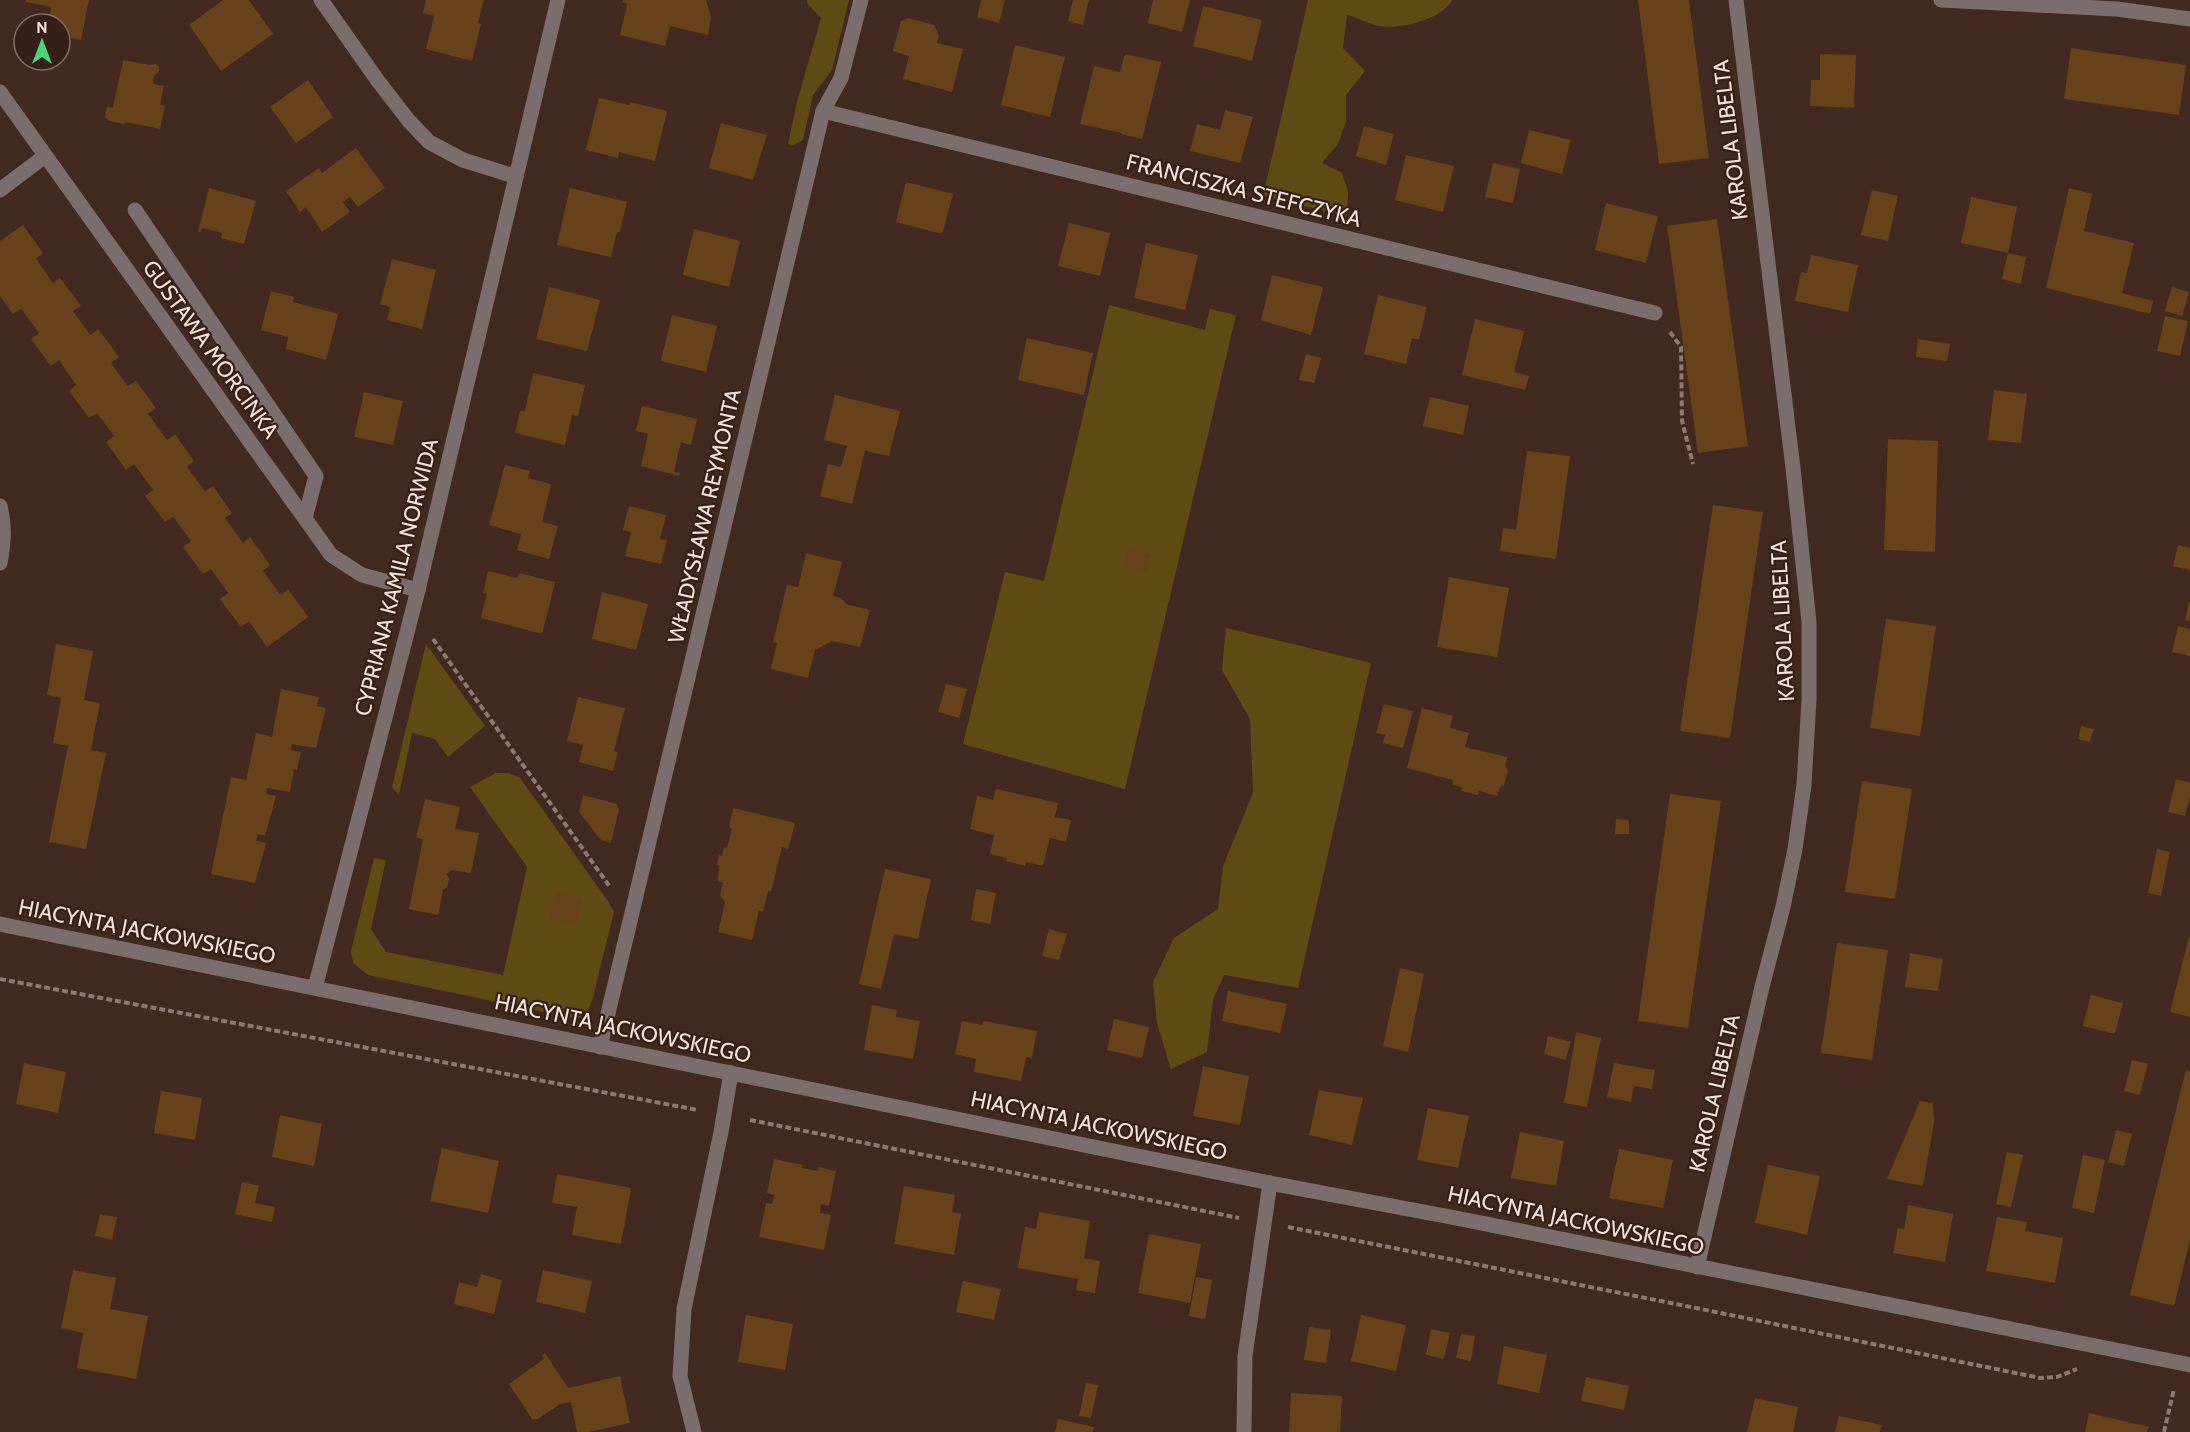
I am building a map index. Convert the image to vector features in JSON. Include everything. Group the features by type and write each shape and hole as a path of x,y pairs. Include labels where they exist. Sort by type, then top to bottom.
{"street":[{"path":"321,0 378,81 409,121 429,141 463,160 514,176"},
{"name":"CYPRIANA KAMILA NORWIDA","path":"315,988 418,590 514,176 558,0"},
{"name":"WŁADYSŁAWA REYMONTA","path":"600,1047 823,111 841,78 861,0"},
{"name":"KAROLA LIBELTA","path":"1697,1267 1795,849 1804,785 1809,700 1809,622 1793,468 1736,0"},
{"path":"1941,0 2117,9 2190,19"},
{"name":"GUSTAWA MORCINKA","path":"0,92 331,555 362,575 418,590"},
{"name":"FRANCISZKA STEFCZYKA","path":"823,111 1655,313"},
{"path":"0,190 45,156"},
{"path":"135,210 316,476 305,518"},
{"path":"0,506 4,522 4,541 0,563"},
{"name":"HIACYNTA JACKOWSKIEGO","path":"0,924 1270,1183 2190,1365"},
{"path":"694,1432 680,1376 684,1309 731,1073"},
{"path":"1244,1432 1245,1356 1270,1183"}],"path":[{"path":"1655,313 1681,346 1682,422 1693,464"},
{"path":"434,641 632,916"},
{"path":"0,979 724,1115 2040,1378 2057,1377 2076,1369 2106,1347"}],"shaded area":[{"path":"807,0 849,0 832,70 813,95 803,140 793,145 788,144 797,102 821,18 807,3"},
{"path":"1308,0 1452,0 1440,13 1409,25 1379,26 1347,15 1343,48 1365,71 1346,95 1346,122 1338,144 1322,163 1342,173 1348,191 1347,216 1263,196"},
{"path":"1109,305 1205,330 1210,309 1236,315 1125,789 963,744 1005,572 1044,581"},
{"path":"1226,628 1371,663 1298,988 1224,975 1213,1000 1207,1052 1171,1069 1157,1023 1153,982 1174,938 1218,909 1223,866 1253,793 1250,719 1222,670"},
{"path":"426,644 485,726 448,757 435,739 412,733 399,795 392,787"},
{"path":"496,773 509,773 520,778 614,912 592,1001 588,1010 578,1019 368,975 353,963 351,951 374,858 386,860 371,929 386,952 503,975 527,867 470,787"}],"building":[{"path":"26,0 89,0 81,40 72,38 72,12 50,12 51,7 26,2"},
{"path":"223,0 249,0 273,34 221,71 189,25"},
{"path":"426,0 484,0 472,61 426,49 434,16 423,13"},
{"path":"623,0 706,0 711,18 708,35 670,26 665,46 620,35 627,4 622,2"},
{"path":"981,0 1005,0 999,23 977,17"},
{"path":"1073,0 1089,0 1083,25 1068,21"},
{"path":"1153,0 1190,0 1182,32 1148,23"},
{"path":"1638,0 1689,0 1709,158 1659,164"},
{"path":"1203,6 1262,20 1252,61 1193,46"},
{"path":"908,18 934,25 939,36 937,43 963,49 952,92 903,79 909,56 893,51 901,21"},
{"path":"1015,45 1065,57 1050,117 1001,105"},
{"path":"2071,48 2186,65 2179,115 2064,99"},
{"path":"1125,54 1161,62 1142,139 1080,124 1094,66 1120,72"},
{"path":"1820,54 1856,55 1854,108 1810,106 1811,80 1820,80"},
{"path":"123,60 156,64 159,67 153,84 164,86 160,105 165,106 160,129 109,121 105,117 107,107 113,108"},
{"path":"308,80 333,117 296,143 270,107"},
{"path":"599,98 629,105 630,102 667,111 655,161 619,152 618,158 586,150"},
{"path":"1225,110 1253,117 1240,163 1190,151 1197,124 1220,130"},
{"path":"721,123 767,135 753,180 709,168"},
{"path":"1364,126 1394,134 1386,165 1356,156"},
{"path":"1529,130 1571,140 1562,174 1521,163"},
{"path":"356,148 385,188 358,207 350,197 343,202 350,212 322,232 306,207 300,212 286,191 319,168 322,173"},
{"path":"1406,155 1454,166 1443,212 1395,200"},
{"path":"1493,163 1520,169 1513,203 1485,197"},
{"path":"906,182 953,194 942,234 896,222"},
{"path":"209,188 256,201 244,244 221,238 222,233 203,228 201,232 198,232"},
{"path":"570,188 627,202 611,257 557,245"},
{"path":"2069,188 2092,194 2084,231 2134,243 2122,293 2153,301 2150,314 2046,288"},
{"path":"1872,190 1898,196 1888,241 1861,235"},
{"path":"1971,197 2017,207 2008,253 1961,243"},
{"path":"1606,203 1658,216 1646,263 1595,250"},
{"path":"1717,219 1748,446 1698,453 1667,226"},
{"path":"1069,223 1110,233 1100,276 1058,266"},
{"path":"23,225 43,253 36,259 53,283 60,278 81,306 73,311 90,335 98,329 119,357 111,363 128,386 136,381 156,408 148,414 167,440 175,434 194,461 187,467 205,491 213,486 232,513 225,518 243,543 250,537 270,565 263,571 281,595 288,589 308,617 267,647 249,621 241,627 220,599 228,593 211,569 203,574 183,547 191,541 173,517 165,522 145,496 153,490 134,464 126,470 106,442 114,436 97,413 89,418 69,391 76,385 59,360 51,366 31,339 39,333 21,309 13,314 0,296 0,241"},
{"path":"694,229 740,241 729,287 683,275"},
{"path":"1146,243 1198,255 1185,310 1134,298"},
{"path":"2008,253 2026,257 2021,284 2002,279"},
{"path":"1811,255 1858,265 1848,312 1795,301 1801,272 1807,273"},
{"path":"392,259 436,270 422,329 387,320 390,307 380,304"},
{"path":"1272,275 1323,287 1311,335 1261,320"},
{"path":"549,287 600,300 587,351 536,339"},
{"path":"2172,287 2189,292 2182,316 2165,311"},
{"path":"271,291 294,297 293,302 338,314 326,360 286,349 288,337 261,330"},
{"path":"1378,295 1427,307 1419,340 1412,338 1406,364 1364,354"},
{"path":"672,315 717,326 706,372 661,361"},
{"path":"2165,316 2188,321 2180,356 2157,351"},
{"path":"1475,319 1524,331 1514,372 1529,376 1525,390 1462,375"},
{"path":"1027,338 1093,353 1084,395 1018,380"},
{"path":"1918,339 1950,344 1947,361 1916,357"},
{"path":"1306,354 1321,358 1314,383 1299,380"},
{"path":"533,373 585,385 578,416 572,415 565,445 515,433 520,411 525,411"},
{"path":"1994,390 2027,394 2021,443 1988,440"},
{"path":"364,392 403,401 393,445 354,437"},
{"path":"835,395 900,411 889,456 865,451 852,504 820,496 828,464 841,467 847,446 824,440"},
{"path":"1430,397 1469,406 1463,435 1423,426"},
{"path":"642,406 697,419 691,445 681,442 674,472 680,473 679,476 641,466 648,434 636,431"},
{"path":"1888,439 1938,441 1935,552 1884,550"},
{"path":"1527,451 1570,456 1556,559 1500,551 1503,528 1516,530"},
{"path":"505,465 530,471 528,478 551,484 542,522 558,526 549,559 517,550 521,534 489,525"},
{"path":"1713,505 1763,512 1730,738 1680,731"},
{"path":"629,506 666,515 660,539 667,540 661,564 625,556 631,532 623,530"},
{"path":"2178,545 2190,548 2190,570 2173,566"},
{"path":"1127,549 1151,554 1148,572 1124,566"},
{"path":"806,553 842,562 833,596 841,598 846,604 870,610 860,647 832,641 815,650 808,678 771,669 777,643 773,643 787,585 798,587"},
{"path":"488,571 517,578 519,573 555,582 542,634 481,618 487,594 483,593"},
{"path":"1449,577 1509,588 1497,657 1437,647"},
{"path":"602,592 648,604 636,650 592,639"},
{"path":"2190,602 2190,621 2185,620"},
{"path":"1886,619 1936,626 1920,736 1870,728"},
{"path":"2178,626 2190,629 2190,656 2172,652"},
{"path":"56,644 93,651 84,700 100,703 91,750 106,753 86,849 49,842 68,746 53,743 61,698 47,695"},
{"path":"946,684 967,689 959,718 938,712"},
{"path":"281,689 319,697 317,706 326,708 316,748 292,744 291,750 301,752 297,770 294,769 290,792 267,788 266,794 276,796 265,836 258,834 256,841 266,843 255,883 211,874 231,777 246,780 256,733 272,737"},
{"path":"578,697 625,708 614,751 618,752 613,771 579,762 583,745 567,741"},
{"path":"1384,704 1413,711 1403,748 1383,743 1385,735 1376,733"},
{"path":"1422,708 1453,716 1450,728 1469,733 1465,747 1507,757 1505,766 1508,770 1504,785 1500,787 1497,796 1479,791 1478,795 1461,791 1462,787 1452,785 1453,780 1407,768"},
{"path":"2081,726 2094,729 2090,742 2078,739"},
{"path":"2176,779 2190,783 2190,796 2185,816 2168,812"},
{"path":"1862,781 1912,789 1895,899 1845,892"},
{"path":"996,789 1058,803 1055,817 1071,820 1066,842 1050,838 1043,866 1026,862 1025,866 990,854 994,835 970,829 977,796 993,800"},
{"path":"1670,794 1721,801 1688,1028 1638,1021"},
{"path":"583,795 617,804 619,810 611,843 601,840 579,812"},
{"path":"425,799 460,807 455,829 479,833 471,873 452,870 446,874 449,878 447,887 443,890 438,915 409,909 423,839 416,838"},
{"path":"733,808 795,823 788,849 782,847 771,892 768,891 763,912 759,911 752,940 718,932 725,902 720,895 723,883 718,881 719,865 717,865 719,855 722,856 724,847 727,848 732,829 729,827"},
{"path":"1616,819 1629,820 1629,834 1615,834"},
{"path":"2157,849 2170,852 2161,896 2148,893"},
{"path":"885,869 931,879 918,939 894,934 881,989 859,984"},
{"path":"976,889 996,893 990,924 971,920"},
{"path":"556,892 582,899 575,925 549,918"},
{"path":"1049,929 1067,934 1059,960 1042,956"},
{"path":"2190,937 2190,1017 2170,1012"},
{"path":"1837,943 1888,950 1872,1060 1821,1053"},
{"path":"1910,953 1943,959 1938,991 1905,987"},
{"path":"1400,968 1424,974 1408,1052 1383,1046"},
{"path":"1228,991 1287,1004 1280,1033 1222,1021"},
{"path":"2091,995 2123,1003 2115,1034 2083,1026"},
{"path":"872,1005 897,1010 896,1017 920,1021 913,1059 864,1050"},
{"path":"1114,1019 1149,1027 1142,1058 1107,1050"},
{"path":"962,1021 983,1025 984,1021 1037,1031 1032,1058 1026,1057 1021,1081 974,1072 976,1059 955,1054"},
{"path":"1576,1032 1601,1038 1587,1107 1564,1103"},
{"path":"1548,1036 1571,1042 1565,1060 1544,1054"},
{"path":"2132,1060 2148,1064 2140,1095 2124,1091"},
{"path":"24,1063 66,1072 58,1113 16,1104"},
{"path":"1614,1063 1655,1070 1652,1089 1634,1086 1631,1102 1607,1097"},
{"path":"1203,1066 1249,1076 1240,1125 1193,1116"},
{"path":"2186,1070 2190,1071 2190,1240 2174,1306 2130,1295"},
{"path":"1319,1090 1363,1098 1352,1145 1309,1135"},
{"path":"161,1091 202,1098 195,1140 154,1133"},
{"path":"1920,1101 1933,1103 1934,1122 1923,1186 1887,1179"},
{"path":"1428,1108 1469,1116 1458,1168 1417,1160"},
{"path":"280,1115 322,1124 314,1166 272,1157"},
{"path":"2116,1130 2132,1134 2124,1166 2108,1162"},
{"path":"1520,1132 1564,1141 1556,1186 1511,1178"},
{"path":"442,1148 499,1161 488,1213 430,1201"},
{"path":"1619,1149 1673,1160 1663,1208 1609,1198"},
{"path":"2007,1152 2023,1155 2011,1207 1996,1204"},
{"path":"2083,1155 2105,1160 2094,1213 2072,1208"},
{"path":"774,1159 803,1165 802,1168 818,1171 819,1167 836,1171 829,1206 821,1204 820,1213 831,1215 824,1250 759,1237 766,1203 772,1204 774,1195 767,1193"},
{"path":"1768,1165 1820,1176 1807,1235 1755,1223"},
{"path":"557,1174 631,1188 621,1244 572,1235 577,1207 552,1203"},
{"path":"242,1182 259,1186 255,1203 275,1207 272,1222 235,1214"},
{"path":"904,1186 955,1195 952,1212 961,1214 954,1255 894,1244"},
{"path":"1908,1205 1953,1214 1945,1262 1893,1253 1898,1228 1904,1229"},
{"path":"1039,1212 1090,1221 1084,1258 1100,1261 1095,1293 1076,1290 1078,1279 1018,1268 1025,1227 1036,1229"},
{"path":"100,1214 117,1217 112,1240 95,1236"},
{"path":"1997,1217 2027,1222 2025,1231 2063,1238 2055,1283 1986,1271"},
{"path":"1149,1234 1201,1244 1190,1303 1138,1293"},
{"path":"73,1270 116,1278 110,1309 148,1316 136,1379 77,1368 83,1333 61,1328"},
{"path":"543,1270 592,1281 585,1313 536,1302"},
{"path":"481,1274 502,1280 494,1314 454,1304 459,1282 477,1287"},
{"path":"1196,1277 1212,1280 1205,1319 1189,1316"},
{"path":"963,1281 1001,1289 994,1320 956,1312"},
{"path":"746,1315 793,1324 785,1370 738,1362"},
{"path":"1361,1315 1406,1325 1396,1371 1351,1361"},
{"path":"1309,1327 1331,1330 1326,1363 1304,1360"},
{"path":"1431,1329 1450,1333 1444,1359 1426,1355"},
{"path":"1461,1334 1475,1336 1471,1361 1456,1358"},
{"path":"1504,1346 1547,1355 1539,1393 1497,1384"},
{"path":"545,1353 568,1388 620,1376 630,1423 588,1432 577,1432 571,1402 560,1404 538,1419 532,1419 509,1384 544,1359 542,1355"},
{"path":"1586,1377 1629,1386 1624,1410 1581,1401"},
{"path":"1086,1383 1098,1385 1091,1418 1079,1416"},
{"path":"1291,1393 1342,1396 1340,1432 1289,1432"},
{"path":"1755,1398 1798,1407 1793,1432 1747,1432"},
{"path":"2089,1413 2149,1427 2147,1432 2085,1432"},
{"path":"1839,1416 1882,1425 1880,1432 1835,1432"},
{"path":"1058,1419 1094,1427 1093,1432 1055,1432"}]}
